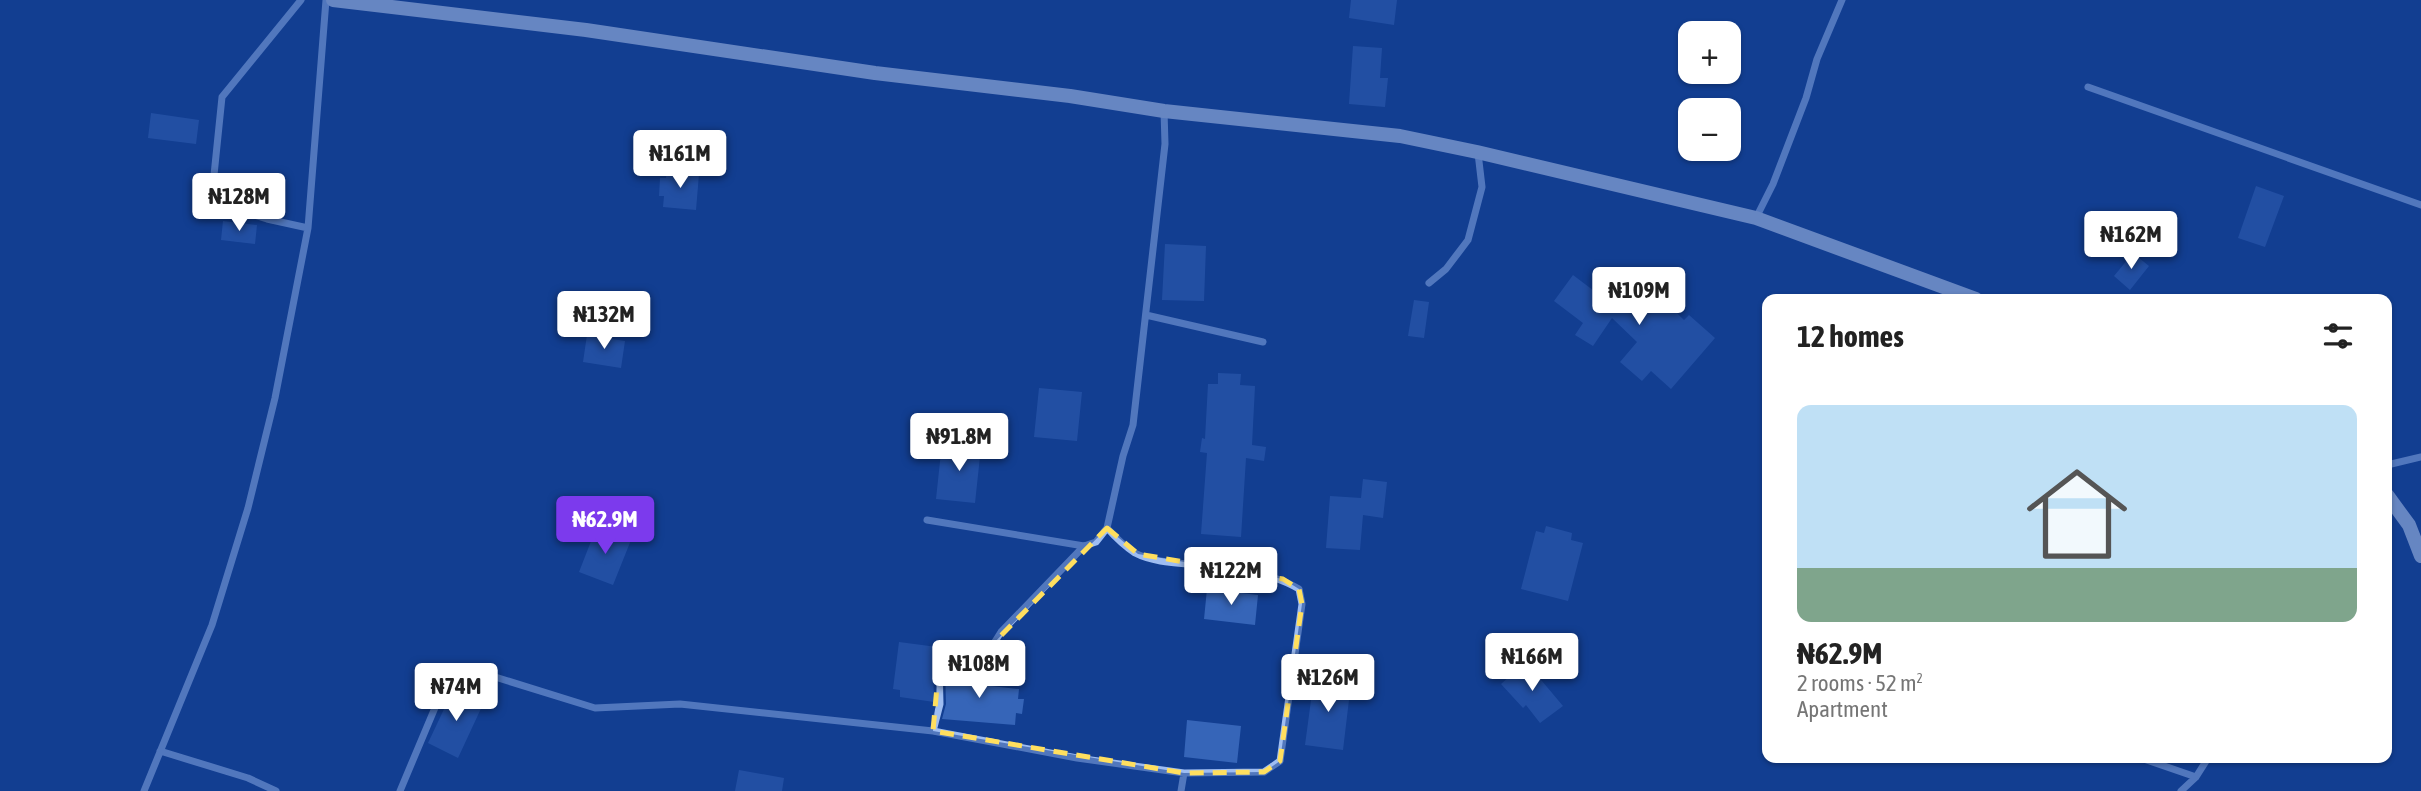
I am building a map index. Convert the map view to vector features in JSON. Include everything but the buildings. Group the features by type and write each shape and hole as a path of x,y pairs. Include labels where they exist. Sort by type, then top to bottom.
{"street":[{"path":"302,0 222,97 214,174 220,196 233,208 308,228"},
{"path":"145,791 212,625 248,508 278,385 308,228 326,0"},
{"path":"333,0 586,30 861,71 1070,96 1164,111 1400,136 1756,218 1962,294"},
{"path":"1756,218 1773,184 1806,98 1817,59 1842,0"},
{"path":"2088,87 2421,205"},
{"path":"933,731 940,704 939,664 958,659 978,659 989,651 1001,632 1084,546 1096,542 1107,528 1123,456 1133,425 1165,144 1164,111"},
{"path":"1429,283 1446,269 1468,240 1482,187 1478,152"},
{"path":"1146,314 1263,342"},
{"path":"2392,464 2421,457"},
{"path":"2392,502 2409,525 2421,556"},
{"path":"927,520 1084,546"},
{"path":"401,791 450,671 463,667 595,708 680,704 933,731 1077,758 1184,773 1264,772 1280,761 1302,604 1298,589 1283,579 1169,562 1138,554 1121,544 1107,528"},
{"path":"160,751 248,778 276,791"},
{"path":"2155,763 2196,777"},
{"path":"2181,791 2196,777 2205,763"},
{"path":"1181,791 1184,773"}],"highlighted area":[{"path":"1107,528 1138,554 1283,579 1299,589 1302,604 1280,761 1264,772 1184,773 933,731 939,664 978,659"}]}
